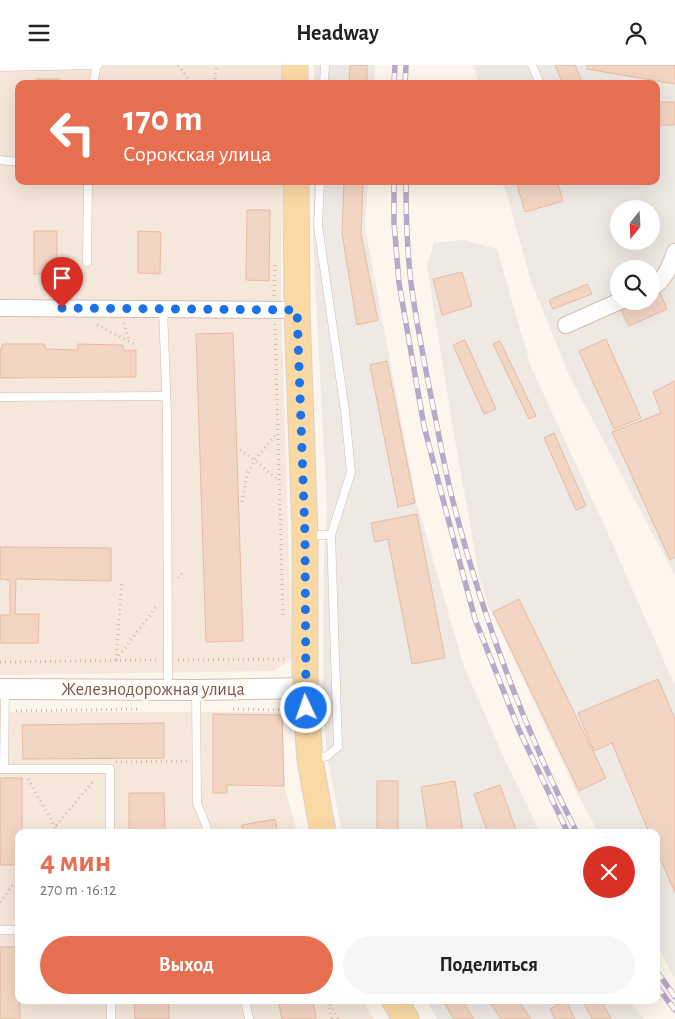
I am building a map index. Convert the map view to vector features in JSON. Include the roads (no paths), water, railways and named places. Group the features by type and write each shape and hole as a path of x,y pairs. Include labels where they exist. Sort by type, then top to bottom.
{"main road":[{"path":"295,65 295,80"},
{"path":"296,185 286,310 305,535 305,688 310,760 322,829"},
{"path":"397,1004 406,1019"}],"street":[{"path":"660,280 672,261 675,252"},
{"path":"566,325 610,305"},
{"path":"0,308 286,310"},
{"name":"Железнодорожная улица","path":"3,689 196,690 305,688"}],"lane":[{"path":"0,67 97,65 95,80"},
{"path":"324,80 325,65"},
{"path":"532,65 538,80"},
{"path":"0,160 15,161"},
{"path":"87,263 88,185"},
{"path":"310,760 327,756 338,747 331,535 351,472 345,411 318,227 320,185"},
{"path":"163,308 166,396 168,689"},
{"path":"0,397 166,396"},
{"path":"305,535 331,535"},
{"path":"3,689 2,769 110,769 110,829"},
{"path":"196,690 197,803 207,829"},
{"path":"0,930 15,930"},
{"path":"111,1004 112,1019"},
{"path":"246,1004 249,1019"}],"railway":[{"path":"394,80 395,65"},
{"path":"405,80 406,65"},
{"path":"394,185 394,222 399,283 424,426 445,507 475,619 519,730 566,829"},
{"path":"406,185 408,245 413,300 444,461 465,548 506,672 522,713 575,829"},
{"path":"660,976 675,997"},
{"path":"660,990 675,1010"}]}
